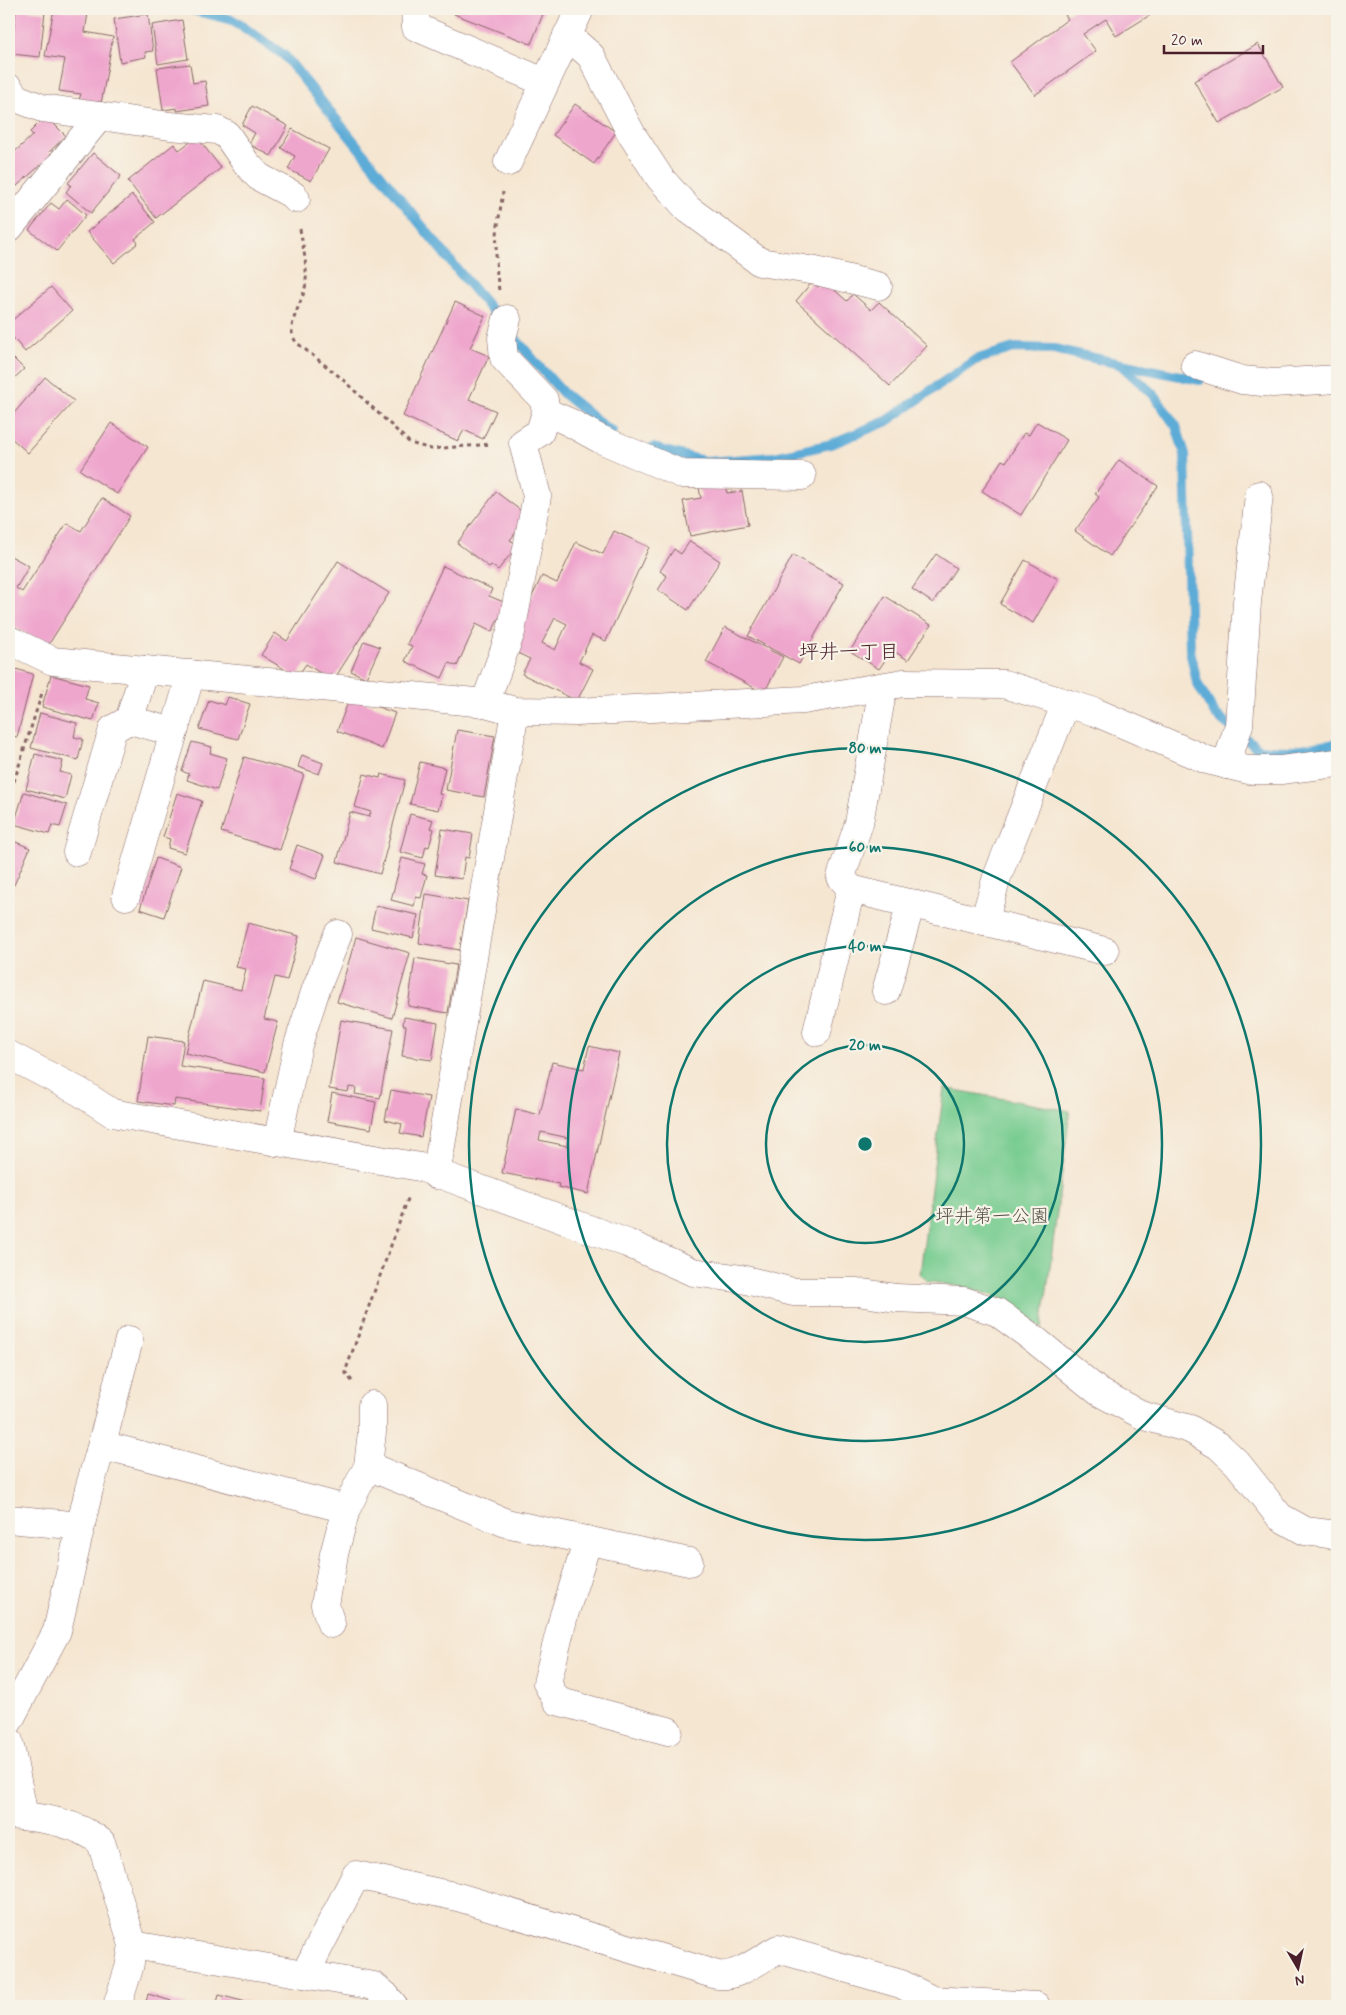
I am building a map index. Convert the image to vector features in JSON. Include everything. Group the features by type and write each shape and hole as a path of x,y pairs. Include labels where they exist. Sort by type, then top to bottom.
{"street":[{"path":"415,9 416,27 544,82"},
{"path":"508,162 580,9"},
{"path":"567,35 591,56 632,135 660,178 688,209 760,262 816,271 878,286"},
{"path":"11,98 42,108 217,130 227,135 259,177 289,192 296,199"},
{"path":"9,228 100,116"},
{"path":"485,703 511,632 537,496 523,443 540,432 546,412 544,400 504,358 505,329"},
{"path":"1195,364 1242,380 1273,383 1337,379"},
{"path":"546,412 600,439 682,474 802,476"},
{"path":"1227,758 1239,725 1247,602 1260,495"},
{"path":"9,640 53,661 485,703 514,711 577,712 804,700 903,683 1004,684 1095,712 1207,760 1227,758 1248,770 1273,770 1337,763"},
{"path":"77,852 114,729 129,720 145,670"},
{"path":"126,896 191,674"},
{"path":"883,687 859,823 841,876 851,889 1105,951"},
{"path":"984,922 997,877 1066,703"},
{"path":"428,1171 514,711"},
{"path":"129,720 174,732"},
{"path":"817,1032 851,889"},
{"path":"886,991 911,903"},
{"path":"277,1142 298,1045 316,988 338,934"},
{"path":"9,1054 80,1092 112,1113 428,1171 627,1243 693,1272 742,1279 793,1292 857,1292 896,1298 964,1301 998,1312 1099,1392 1144,1416 1190,1429 1218,1446 1237,1463 1280,1517 1305,1531 1337,1535"},
{"path":"9,1721 57,1631 81,1526 129,1340"},
{"path":"331,1624 325,1605 334,1554 346,1509 368,1466 372,1432 372,1405"},
{"path":"100,1451 118,1449 346,1509"},
{"path":"368,1466 506,1523 689,1562"},
{"path":"9,1519 81,1526"},
{"path":"588,1540 564,1615 547,1683 557,1701 668,1731"},
{"path":"9,1741 16,1815 74,1826 90,1832 101,1842 133,1945 129,1968 117,2006"},
{"path":"305,1974 356,1875 458,1897 716,1975 726,1976 734,1973 778,1949 901,1984 932,2000 1036,2006"},
{"path":"133,1945 374,1986 394,2006"}],"path":[{"path":"505,329 495,261 496,235 508,162"},
{"path":"296,199 306,282 304,295 290,331 292,338 338,376 410,443 431,449 523,443"},
{"path":"9,797 53,661"},
{"path":"372,1405 345,1372 428,1171"}],"green space":[{"name":"坪井第一公園","path":"944,1088 1070,1111 1042,1329 1007,1300 972,1289 927,1281 920,1274"}],"building":[{"path":"16,9 45,12 40,57 11,54"},
{"path":"54,9 88,13 85,32 113,37 101,104 79,100 81,94 59,91 65,59 45,56"},
{"path":"456,9 545,9 531,44 454,14"},
{"path":"1074,9 1160,9 1116,36 1106,19 1083,34 1096,51 1035,95 1010,62 1068,19 1065,15"},
{"path":"148,14 153,51 145,52 146,57 120,62 114,19"},
{"path":"182,20 188,59 158,64 152,25"},
{"path":"1258,44 1283,87 1219,123 1194,81"},
{"path":"190,64 193,83 205,81 209,106 177,111 177,108 163,110 157,68"},
{"path":"575,104 616,132 594,164 553,135"},
{"path":"252,106 288,126 271,156 249,144 255,133 242,125"},
{"path":"46,116 66,136 49,152 52,155 9,193 9,157 33,135 30,132"},
{"path":"292,129 329,149 311,181 288,169 295,156 281,148"},
{"path":"197,137 221,168 156,218 128,181 174,144 179,150"},
{"path":"93,153 121,176 91,213 66,192 71,185 68,183"},
{"path":"132,195 155,222 135,239 138,243 114,263 87,232"},
{"path":"67,199 86,215 57,251 29,230 51,203 59,209"},
{"path":"823,280 847,301 853,294 871,310 879,302 927,346 890,386 796,301 812,282 818,287"},
{"path":"51,287 72,311 25,352 9,333 9,323"},
{"path":"455,302 485,316 470,348 489,356 469,399 496,411 483,439 464,430 458,441 403,416"},
{"path":"9,354 24,369 9,383"},
{"path":"45,377 74,401 28,453 9,436 9,419"},
{"path":"1037,422 1067,440 1021,515 982,491 1002,460 1006,462 1024,433 1029,435"},
{"path":"111,423 148,447 117,494 80,470"},
{"path":"1119,460 1158,486 1110,556 1075,531 1099,497 1095,494"},
{"path":"725,483 727,493 742,491 748,525 690,536 683,501 701,498 699,488"},
{"path":"496,492 528,516 510,540 518,545 498,570 491,565 489,567 457,543"},
{"path":"102,498 130,516 47,647 9,623 9,555 29,566 16,588 22,592 67,523 81,531"},
{"path":"614,531 649,547 606,641 592,635 579,662 593,669 577,701 522,674 530,659 507,648 542,576 557,583 576,542 603,554","holes":["555,618 567,624 555,650 542,643"]},
{"path":"690,541 720,561 688,610 658,590 667,576 660,571 674,549 681,554"},
{"path":"936,554 956,568 933,603 912,589"},
{"path":"793,555 844,583 799,664 748,636"},
{"path":"1025,560 1058,579 1033,623 1000,604"},
{"path":"338,561 389,593 333,681 306,664 297,677 261,655 275,633 287,641"},
{"path":"443,566 492,589 489,596 506,603 492,632 476,624 457,666 449,663 442,678 405,661 412,646 407,644"},
{"path":"885,596 931,625 908,660 892,650 879,669 850,651"},
{"path":"725,627 783,657 764,693 706,662"},
{"path":"364,641 380,647 366,678 351,671"},
{"path":"9,667 33,674 17,737 9,735"},
{"path":"51,675 89,685 85,699 99,703 93,721 42,707"},
{"path":"228,697 250,704 238,739 199,729 209,700 225,705"},
{"path":"350,697 395,713 382,749 337,731"},
{"path":"40,713 77,723 74,737 83,739 78,760 31,748"},
{"path":"457,730 495,736 484,797 446,790"},
{"path":"192,742 212,747 210,753 227,758 217,790 187,780 189,774 182,771"},
{"path":"35,754 63,761 60,772 71,775 65,799 26,789"},
{"path":"302,755 323,763 319,774 298,767"},
{"path":"244,757 304,774 280,850 221,832"},
{"path":"420,762 445,768 439,794 442,795 438,810 410,804"},
{"path":"364,774 380,778 381,774 405,780 380,874 337,862 350,812 369,817 371,812 355,807"},
{"path":"24,792 67,805 60,827 52,825 49,834 14,824"},
{"path":"177,793 202,801 185,853 168,848 170,839 163,837"},
{"path":"410,814 433,820 430,828 434,829 429,847 426,846 423,858 400,852"},
{"path":"442,829 473,834 469,858 465,857 462,879 435,875"},
{"path":"9,839 30,848 14,885 9,883"},
{"path":"297,845 325,855 316,879 289,869"},
{"path":"156,858 181,867 164,917 140,909"},
{"path":"402,858 425,864 422,874 427,875 421,898 416,897 414,906 391,900"},
{"path":"426,894 468,901 460,950 419,943"},
{"path":"376,906 418,915 413,938 371,928"},
{"path":"248,923 299,936 287,980 275,977 264,1019 278,1022 265,1072 185,1053 203,981 241,990 246,969 236,967"},
{"path":"356,937 410,953 392,1018 337,1002"},
{"path":"415,958 456,965 448,1013 408,1006"},
{"path":"404,1017 438,1023 432,1060 402,1056 406,1026 403,1025"},
{"path":"341,1020 393,1029 380,1098 355,1094 356,1088 349,1087 348,1092 329,1089"},
{"path":"148,1036 184,1041 180,1066 265,1078 260,1111 175,1099 174,1106 138,1101"},
{"path":"589,1046 619,1053 588,1194 558,1187 559,1184 502,1173 516,1109 540,1115 552,1062 584,1069","holes":["541,1132 569,1138 567,1146 539,1140"]},
{"path":"391,1090 429,1097 421,1137 400,1133 402,1124 385,1120"},
{"path":"332,1093 376,1102 371,1129 327,1121"},
{"path":"148,1994 188,2006 145,2006"},
{"path":"219,1995 262,2006 216,2006"}],"waterway":[{"path":"188,9 233,20 284,55 460,273 537,364 564,394 612,431"},
{"path":"653,448 708,462 774,457 831,444 887,421 975,360 1014,348 1054,349 1120,364 1154,395 1176,426 1185,454 1190,650 1197,683 1215,714 1260,750 1288,751 1337,744"},
{"path":"1121,364 1200,380"}],"district":[{"name":"坪井一丁目","path":"849,651"}]}
